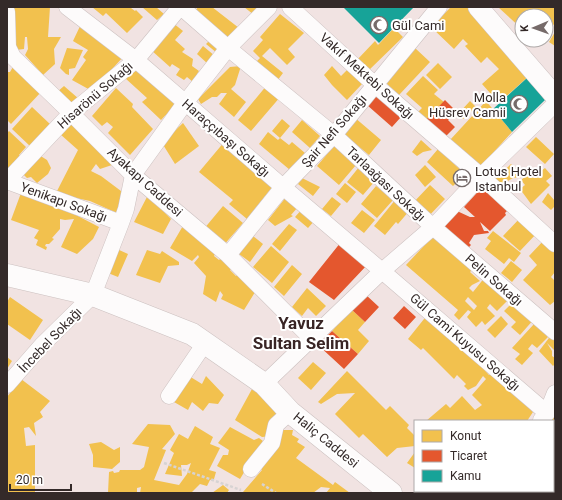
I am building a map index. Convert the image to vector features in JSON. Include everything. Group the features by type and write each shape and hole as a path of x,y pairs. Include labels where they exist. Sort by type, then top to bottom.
{"main road":[{"name":"Haliç Caddesi","path":"7,275 93,295 192,334 264,384 290,412 391,493"}],"street":[{"name":"Haraççıbaşı Sokağı","path":"67,7 136,60 382,271"},
{"name":"Hisarönü Sokağı","path":"7,181 71,113 136,60 180,7"},
{"name":"Tarlaağası Sokağı","path":"180,7 334,136 433,227"},
{"path":"93,295 126,210 133,175 228,48 269,7"},
{"name":"Vakıf Mektebi Sokağı","path":"290,7 374,84 481,176 555,244"},
{"name":"Şair Nefi Sokağı","path":"228,255 283,187 334,136 374,84 438,7"},
{"path":"478,7 555,96"},
{"name":"Ayakapı Caddesi","path":"7,12 8,46 13,57 133,175 228,255 312,339"},
{"path":"264,384 382,271 433,227 481,176 555,104"},
{"name":"Yenikapı Sokağı","path":"7,181 121,223"},
{"name":"Pelin Sokağı","path":"433,227 555,332"},
{"name":"Gül Cami Kuyusu Sokağı","path":"382,271 544,417"},
{"name":"İncebel Sokağı","path":"7,385 42,345 93,295"},
{"path":"169,396 205,343"},
{"path":"544,417 555,393"},
{"path":"251,469 272,443 276,425 290,412"}],"path":[{"path":"164,463 241,490"}],"building: Konut":[{"path":"14,7 50,7 48,37 61,37 54,49 55,64 43,75 25,55 28,49 27,37 25,37 24,49 16,50"},
{"path":"92,7 132,7 131,8 135,11 136,10 143,17 127,33 106,13 103,16"},
{"path":"142,7 156,7 164,14 157,20"},
{"path":"198,7 212,7 239,28 227,43 192,15"},
{"path":"244,7 267,7 258,18"},
{"path":"451,7 470,7 530,75 499,103 482,84 499,69 487,57 481,63 465,46 468,44 463,39 454,49 431,27"},
{"path":"498,7 555,7 554,24 554,8 514,8 514,22"},
{"path":"280,14 304,33 288,49 295,57 287,65 270,48 262,56 283,73 274,85 256,62 260,58 253,51 263,40 260,37"},
{"path":"82,22 124,56 92,91 72,80 86,60 83,57 88,50 73,41"},
{"path":"173,23 183,31 175,40 185,49 182,52 193,59 192,66 199,71 197,74 198,77 193,82 187,77 184,80 176,75 180,69 172,64 170,67 151,50"},
{"path":"394,28 403,37 367,72 356,61 375,41 378,45"},
{"path":"555,32 555,46 554,45"},
{"path":"212,38 222,47 217,53 206,44"},
{"path":"203,46 215,56 208,64 197,54"},
{"path":"67,48 83,50 75,68 69,69 69,75 60,68"},
{"path":"415,48 430,62 399,95 384,81"},
{"path":"138,63 178,102 161,120 142,102 147,98 125,78"},
{"path":"438,63 452,77 440,89 426,75"},
{"path":"14,65 42,91 11,124 7,120 7,72 10,72"},
{"path":"241,66 235,85 231,89 246,102 234,117 219,104 227,93 221,93 217,97 212,97 201,104 198,99 230,67"},
{"path":"332,66 341,76 348,69 362,84 347,100 324,75"},
{"path":"423,76 438,90 434,94 444,102 424,123 415,115 422,108 406,94"},
{"path":"267,85 281,96 251,131 238,120"},
{"path":"64,86 79,99 71,107 56,93"},
{"path":"116,88 133,104 132,107 153,129 130,155 108,133 113,127 107,122 102,126 92,116"},
{"path":"470,101 476,107 463,119 458,114"},
{"path":"486,101 512,132 481,166 450,140"},
{"path":"32,107 51,125 31,147 12,129"},
{"path":"354,117 381,140 369,155 341,132"},
{"path":"282,119 290,126 280,138 272,131"},
{"path":"302,120 320,136 310,148 292,132"},
{"path":"70,122 106,155 104,157 105,159 109,158 112,165 100,169 96,164 91,171 101,176 125,194 117,213 90,201 57,191 78,150 60,134"},
{"path":"183,123 199,146 175,164 162,143"},
{"path":"9,131 26,147 19,155 21,157 7,173 7,133"},
{"path":"268,132 278,140 280,138 289,145 292,142 305,153 290,170 259,144"},
{"path":"536,137 554,154 545,164 526,147"},
{"path":"421,140 432,150 423,152 417,156 412,152"},
{"path":"225,141 273,186 247,219 229,204 233,200 199,172"},
{"path":"334,146 356,165 339,185 317,166"},
{"path":"438,149 465,174 453,186 427,162"},
{"path":"39,155 47,160 51,168 48,174 37,183 31,177 27,178 22,173"},
{"path":"511,164 522,177 513,178 497,187 492,182"},
{"path":"425,165 436,177 425,187 415,175"},
{"path":"359,167 375,181 363,195 347,182"},
{"path":"545,168 552,176 546,181 550,185 531,204 520,189 525,185 521,180 530,173 533,177"},
{"path":"302,178 320,187 313,196 298,184"},
{"path":"345,183 356,192 347,203 336,194"},
{"path":"430,185 445,199 427,218 412,204"},
{"path":"376,186 393,200 377,218 361,204"},
{"path":"21,193 76,215 99,227 93,239 77,254 61,247 74,219 60,219 60,229 52,238 54,239 49,244 46,244 46,250 36,245 38,240 34,238 39,230 11,220"},
{"path":"548,193 555,201 555,206 551,210 542,202"},
{"path":"148,195 171,219 163,234 134,222"},
{"path":"286,197 298,207 291,215 293,216 275,226 268,220"},
{"path":"332,197 341,204 331,216 322,209"},
{"path":"396,199 410,210 398,224 396,222 385,235 374,226"},
{"path":"223,206 243,223 223,246 203,230"},
{"path":"303,208 316,219 308,228 295,217"},
{"path":"362,210 375,220 364,233 351,223"},
{"path":"521,217 537,233 520,251 503,236"},
{"path":"184,224 216,252 214,256 219,260 221,258 233,267 230,270 236,276 239,273 257,289 244,310 221,299 223,295 220,291 216,302 203,294 206,276 194,263 199,257 198,255 192,261 170,248"},
{"path":"289,224 297,230 280,251 272,244"},
{"path":"493,231 521,253 514,262 509,258 504,264 485,249 491,241 487,238"},
{"path":"435,234 472,270 470,272 480,281 469,288 473,292 485,277 510,298 497,311 490,304 487,308 495,316 485,325 482,321 476,327 467,317 471,312 468,310 459,320 454,315 458,310 406,265","holes":["468,297 477,306 474,310 465,301"]},
{"path":"253,236 263,244 250,262 239,254"},
{"path":"545,239 555,248 555,272 551,277 555,281 555,301 550,305 523,280 537,265 529,256"},
{"path":"271,246 289,262 272,283 253,267"},
{"path":"117,249 128,254 118,277 108,273"},
{"path":"147,250 160,254 162,251 179,262 179,265 168,266 160,283 136,275"},
{"path":"511,261 522,270 512,282 501,273"},
{"path":"292,265 302,274 284,296 274,287"},
{"path":"307,288 326,306 316,316 308,308 302,316 292,307"},
{"path":"10,297 43,320 30,340 7,324 7,302"},
{"path":"515,300 535,318 520,335 511,327 516,322 504,311"},
{"path":"351,309 365,322 358,330 369,341 358,354 332,331"},
{"path":"428,314 473,357 489,375 493,374 533,412 528,420 427,420 446,404 450,408 462,396 475,410 482,405 472,395 486,379 483,376 476,386 468,390 464,386 466,384 457,375 454,379 423,348 421,350 408,339"},
{"path":"501,316 508,324 495,338 487,330"},
{"path":"534,324 548,337 537,348 532,344 528,349 533,353 522,365 515,359 520,354 512,348"},
{"path":"552,334 555,336 555,351 547,343 552,351 552,356 555,358 555,364 553,366 539,351"},
{"path":"7,357 12,361 7,369"},
{"path":"313,362 326,373 311,390 298,378"},
{"path":"347,371 386,410 390,406 409,425 407,428 414,435 414,446 397,448 387,457 363,434 359,438 335,414 355,393 337,394 321,404 318,402"},
{"path":"189,376 202,384 206,376 224,395 218,404 209,403 203,411 192,402 188,410 174,402"},
{"path":"21,379 50,401 40,412 43,417 34,423 36,436 29,427 24,428 26,446 35,445 35,493 7,493 7,397"},
{"path":"252,389 266,397 278,416 273,436 262,437 235,420"},
{"path":"555,415 555,446 554,420 550,420"},
{"path":"148,424 170,425 175,434 162,449 166,450 154,480 179,485 187,474 191,463 181,465 182,476 165,474 174,453 170,450 179,434 188,439 195,426 213,437 210,444 220,448 209,470 216,472 214,479 210,480 207,486 200,484 192,492 140,493 141,487 137,488 137,493 108,493 109,472 113,471 114,473 119,472 120,470 140,470 144,467 149,447 132,444"},
{"path":"230,427 254,440 259,438 263,441 240,479 217,466 223,455 228,455 229,450 218,443"},
{"path":"276,430 293,430 292,435 299,439 297,442 305,447 296,458 333,485 335,482 350,493 326,493 330,488 321,487 313,493 244,493 243,492 262,470 259,467"},
{"path":"101,442 114,450 120,447 120,462 112,469 93,467 93,455 89,444"},
{"path":"554,449 555,450 555,493 485,493 554,492"},
{"path":"414,453 414,467 407,463"},
{"path":"223,485 229,490 227,493 212,493"},
{"path":"440,492 452,492 450,493"}],"building: Ticaret":[{"path":"377,94 401,117 392,127 367,105"},
{"path":"445,100 456,111 448,120 455,127 441,141 423,123"},
{"path":"483,186 507,211 505,213 506,215 490,231 480,222 484,231 488,231 489,233 474,235 469,243 471,245 468,248 444,229 445,221 457,211 470,217 475,217 464,207"},
{"path":"341,242 368,264 334,300 309,282"},
{"path":"365,294 379,307 365,322 351,309"},
{"path":"404,306 416,317 405,329 393,318"},
{"path":"332,331 358,354 344,369 318,345"}],"building: Kamu":[{"name":"Gül Cami","path":"343,7 414,7 379,43"},
{"name":"Molla Hüsrev Camii","path":"527,78 545,100 512,132 493,109"}],"place":[{"name":"Gül Cami","path":"379,25"},
{"name":"Molla Hüsrev Camii","path":"519,104"},
{"name":"Lotus Hotel Istanbul","path":"462,178"}],"district":[{"name":"Yavuz Sultan Selim","path":"301,333"}]}
